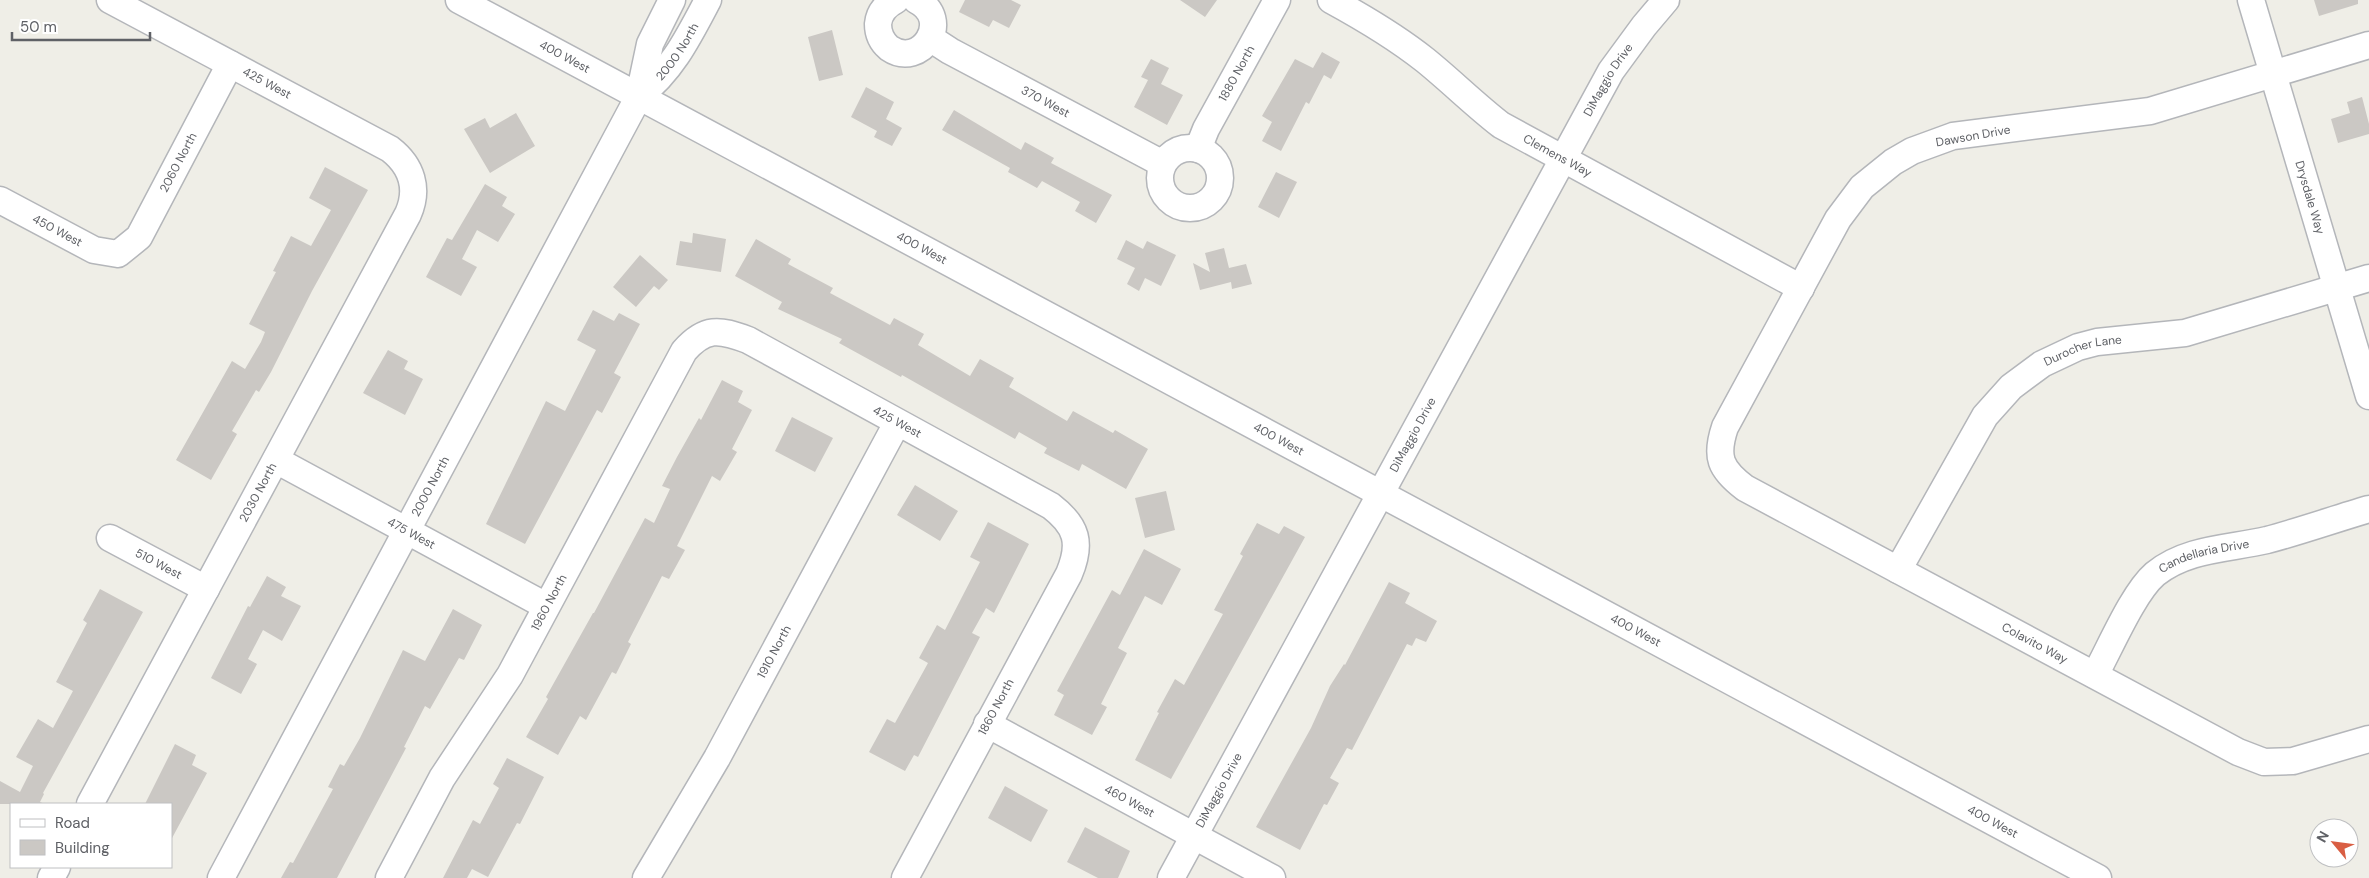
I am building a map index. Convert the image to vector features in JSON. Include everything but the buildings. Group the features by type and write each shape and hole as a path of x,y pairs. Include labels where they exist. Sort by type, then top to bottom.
{"street":[{"name":"425 West","path":"110,0 390,150 404,162 412,178"},
{"name":"400 West","path":"459,0 2098,878"},
{"name":"2000 North","path":"221,878 639,96 650,44 672,0"},
{"name":"2000 North","path":"639,96 653,86 673,63 708,0"},
{"path":"896,0 888,4 880,17 879,32 886,45 898,52 906,53 920,49 930,38 933,31 932,16 923,4 916,0"},
{"name":"1880 North","path":"1198,149 1206,129 1277,0"},
{"name":"Clemens Way","path":"1331,0 1399,40 1427,61 1473,104 1531,144 1564,158 1801,288"},
{"name":"DiMaggio Drive","path":"1171,878 1382,495 1611,71 1666,0"},
{"name":"Drysdale Way","path":"2250,0 2369,396"},
{"name":"370 West","path":"930,38 959,56 1163,164"},
{"name":"Dawson Drive","path":"1721,461 1719,445 1725,427 1849,202 1876,174 1912,151 1953,136 2150,111 2369,45"},
{"name":"2060 North","path":"118,254 139,237 230,64"},
{"path":"1190,148 1198,149 1212,156 1220,179 1215,194 1202,205 1186,207 1172,201 1162,188 1161,172 1163,164 1174,152 1190,148"},
{"name":"2030 North","path":"91,803 408,214 414,196 412,178"},
{"name":"450 West","path":"0,200 94,250 118,254"},
{"name":"Durocher Lane","path":"1898,570 1985,416 2010,387 2042,364 2078,347 2097,342 2185,333 2369,278"},
{"name":"425 West","path":"710,333 720,331 748,340 897,424 1050,506 1070,524 1074,534"},
{"name":"1960 North","path":"389,878 442,778 510,675 684,351 697,338 710,333"},
{"name":"1910 North","path":"646,878 718,758 897,424"},
{"name":"475 West","path":"276,460 546,606"},
{"name":"Colavito Way","path":"1721,461 1729,476 1746,488 2238,752 2264,762 2293,761 2369,739"},
{"name":"Candellaria Drive","path":"2095,675 2139,594 2154,575 2176,561 2200,553 2266,540 2369,509"},
{"name":"1860 North","path":"905,878 1069,574 1076,553 1074,534"},
{"name":"510 West","path":"110,538 206,590"},
{"name":"460 West","path":"987,724 1272,878"}]}
